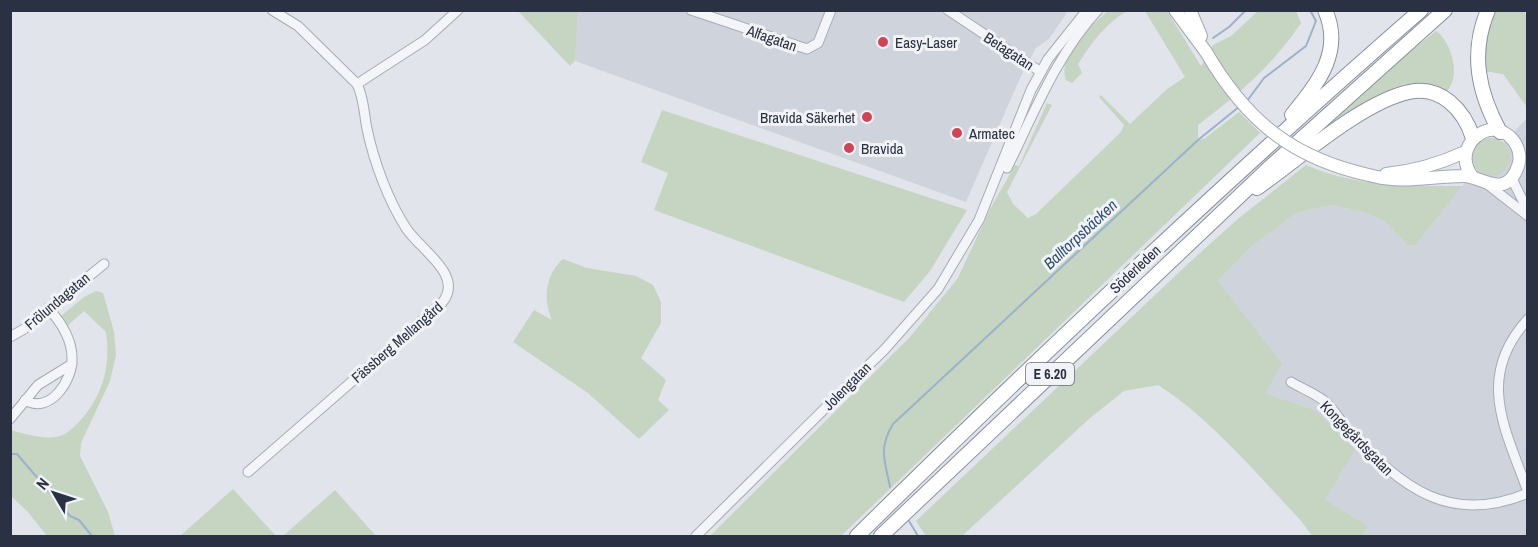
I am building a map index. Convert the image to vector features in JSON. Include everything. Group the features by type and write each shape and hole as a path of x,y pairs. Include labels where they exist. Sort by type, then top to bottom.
{"highway":[{"path":"1267,148 1324,74 1332,42 1332,27 1325,10"},
{"name":"Söderleden","path":"856,537 1070,330 1421,10"},
{"name":"Söderleden","path":"881,537 1221,214 1445,10"},
{"path":"1488,10 1480,32 1478,72 1484,100 1500,132"},
{"path":"1221,214 1355,119 1390,98 1409,92 1431,92 1448,101 1461,112 1473,138"}],"main road":[{"path":"1175,10 1232,91 1268,130 1295,149 1327,164 1390,181 1472,176"},
{"path":"1191,12 1206,52"},
{"path":"1483,132 1500,132 1523,146 1518,167 1511,177 1497,184 1486,184 1472,176 1465,162 1465,152 1473,138 1483,132"},
{"path":"1373,176 1412,172 1440,164 1465,152"}],"street":[{"path":"272,10 298,26 357,84 425,40 455,11"},
{"name":"Alfagatan","path":"691,10 807,49 818,43 831,10"},
{"name":"Betagatan","path":"948,10 1041,72"},
{"name":"Jolengatan","path":"696,537 908,326 948,275 979,220 1030,90 1087,10"},
{"name":"Jolengatan","path":"979,220 987,212 1052,78 1074,41 1098,10"},
{"name":"Fässberg Mellangård","path":"248,472 442,303 449,292 447,276 431,255 418,245 395,209 368,132 362,93 357,84"},
{"path":"1511,177 1527,211"},
{"path":"1486,184 1527,216"},
{"name":"Frölundagatan","path":"10,337 24,329 104,264"},
{"path":"25,400 38,404 55,396 68,378 72,364 64,329 48,308"},
{"path":"1527,319 1510,340 1503,355 1497,392 1527,493"},
{"path":"10,419 44,380 72,364"},
{"name":"Kongegårdsgatan","path":"1291,382 1324,401 1378,463 1414,490 1468,505 1498,503 1527,493"}],"shaded area":[{"path":"578,11 1068,11 1049,39 1036,48 1020,78 966,202 575,61"},
{"path":"1527,118 1527,536 1362,536 1368,526 1325,499 1315,410 1265,393 1218,281 1252,246 1296,213 1332,205 1365,213 1384,221 1407,245 1416,245 1462,186"}],"green space":[{"path":"518,11 578,11 575,61 570,66"},
{"path":"1108,11 1127,11 1106,28 1088,48 1078,64 1082,73 1072,83 1066,80 1064,70 1066,60 1077,41"},
{"path":"1145,11 1167,11 1201,66 1213,45 1231,36 1258,11 1296,11 1301,23 1267,66 1241,91 1198,125 1198,140 1204,139 1239,112 1260,133 841,536 710,536 910,337 958,278 990,209 1015,165 1019,166 1047,103 1052,105 1007,192 1013,204 1028,218 1036,214 1121,132 1124,125 1099,97 1101,95 1130,124 1167,89 1185,77"},
{"path":"1494,11 1524,11 1528,19 1527,107 1503,74 1484,71 1483,51"},
{"path":"1436,31 1442,36 1453,60 1453,77 1447,91 1422,84 1397,87 1371,101 1304,146 1390,68"},
{"path":"662,110 967,210 930,271 904,302 654,210 668,173 641,162"},
{"path":"1491,138 1504,144 1510,157 1504,170 1491,176 1478,170 1472,157 1478,144"},
{"path":"1306,165 1344,178 1383,184 1462,186 1416,245 1407,245 1384,221 1365,213 1332,205 1296,213 1252,246 1218,281 1282,364 1265,393 1315,410 1355,450 1325,499 1368,526 1362,536 1312,536 1302,522 1215,430 1158,385 1124,391 1090,418 962,536 926,536 916,521 1191,261 1239,218"},
{"path":"563,259 587,268 636,276 653,285 661,302 661,323 641,358 666,380 658,400 669,410 639,439 588,393 513,342 534,310 552,320 547,304 547,288 552,272"},
{"path":"96,291 103,293 114,332 116,355 110,381 81,443 80,456 108,512 115,536 47,536 28,512 11,496 11,430 39,437 59,436 79,422 94,402 106,369 106,332 84,311 67,326 61,316 84,297"},
{"path":"233,489 276,536 180,536"},
{"path":"335,490 376,536 283,536"}],"waterway":[{"name":"Balltorpsbäcken","path":"1213,38 1229,27 1246,10"},
{"name":"Balltorpsbäcken","path":"1247,101 1264,78 1306,46 1316,21 1310,10"},
{"name":"Balltorpsbäcken","path":"890,487 884,448 893,424 1198,140 1240,106"},
{"path":"10,454 17,454 70,516 79,520 92,536"},
{"name":"Balltorpsbäcken","path":"909,521 918,536"}],"place":[{"name":"Easy-Laser","path":"883,42"},
{"name":"Bravida Säkerhet","path":"867,117"},
{"name":"Armatec","path":"957,133"},
{"name":"Bravida","path":"849,148"}]}
